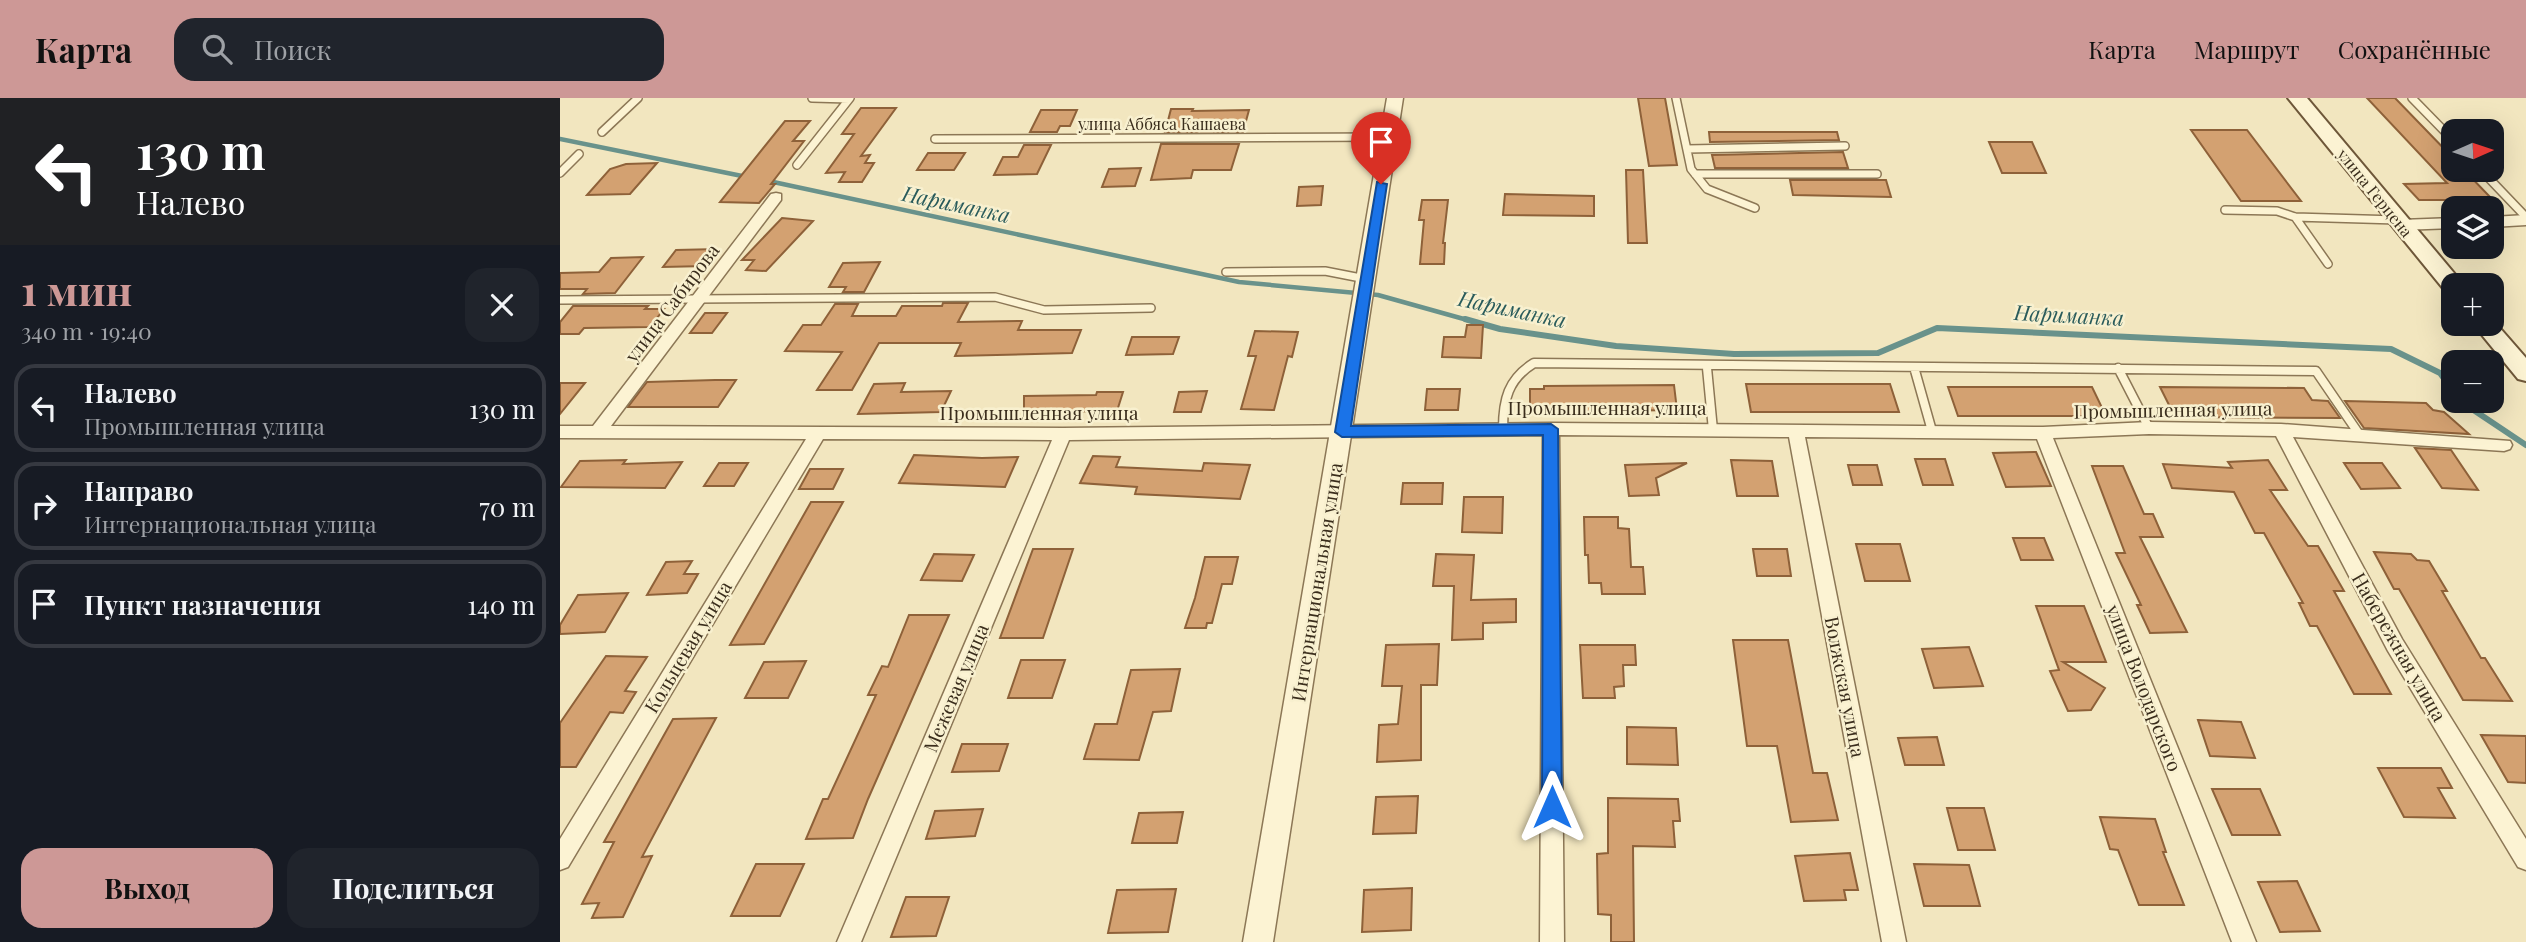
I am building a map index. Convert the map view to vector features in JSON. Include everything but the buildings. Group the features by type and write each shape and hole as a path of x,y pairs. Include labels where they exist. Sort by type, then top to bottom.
{"main road":[{"name":"улица Герцена","path":"2297,98 2442,273"},
{"path":"2494,336 2526,373"}],"street":[{"name":"Интернациональная улица","path":"1258,942 1395,98"},
{"name":"улица Сабирова","path":"598,432 776,197"},
{"path":"2504,221 2526,219"},
{"path":"2399,222 2441,223"},
{"name":"Промышленная улица","path":"560,432 817,435 1551,429 2043,433 2148,428 2281,429 2504,445"},
{"path":"1551,429 1552,942"},
{"name":"Набережная улица","path":"2281,429 2395,645 2526,859"},
{"name":"Волжская улица","path":"1796,431 1894,942"},
{"name":"улица Володарского","path":"2043,433 2244,942"},
{"name":"Межевая улица","path":"849,942 1063,434"},
{"name":"Кольцевая улица","path":"560,859 817,435"}],"lane":[{"path":"602,132 638,98"},
{"path":"812,98 849,98"},
{"path":"797,165 849,98"},
{"path":"1676,98 1691,169 1707,189 1755,208"},
{"path":"2412,98 2441,128"},
{"name":"улица Аббяса Кашаева","path":"935,139 1389,137"},
{"path":"1687,149 1845,146"},
{"path":"560,173 579,155"},
{"path":"1695,174 1877,174"},
{"path":"2492,182 2526,219"},
{"path":"2225,209 2277,211 2295,217 2399,222"},
{"path":"2295,217 2328,264"},
{"path":"1226,272 1325,271 1364,291"},
{"path":"560,300 700,297 995,298 1044,310 1151,308"},
{"path":"1503,429 1503,403 1517,372 1534,363 1707,368 2316,371 2359,433"},
{"path":"1914,367 1932,431"},
{"path":"1707,368 1713,430"},
{"path":"2118,368 2148,428"}],"waterway":[{"name":"Нариманка","path":"560,139 747,177"},
{"name":"Нариманка","path":"764,180 1239,282 1378,295 1471,321"},
{"name":"Нариманка","path":"1465,319 1500,329 1616,346 1734,354 1878,353 1937,328 2391,349 2441,374"},
{"name":"Нариманка","path":"2478,413 2526,445"}],"route":[{"path":"1381,184 1342,432 1551,429 1552,807"}]}
